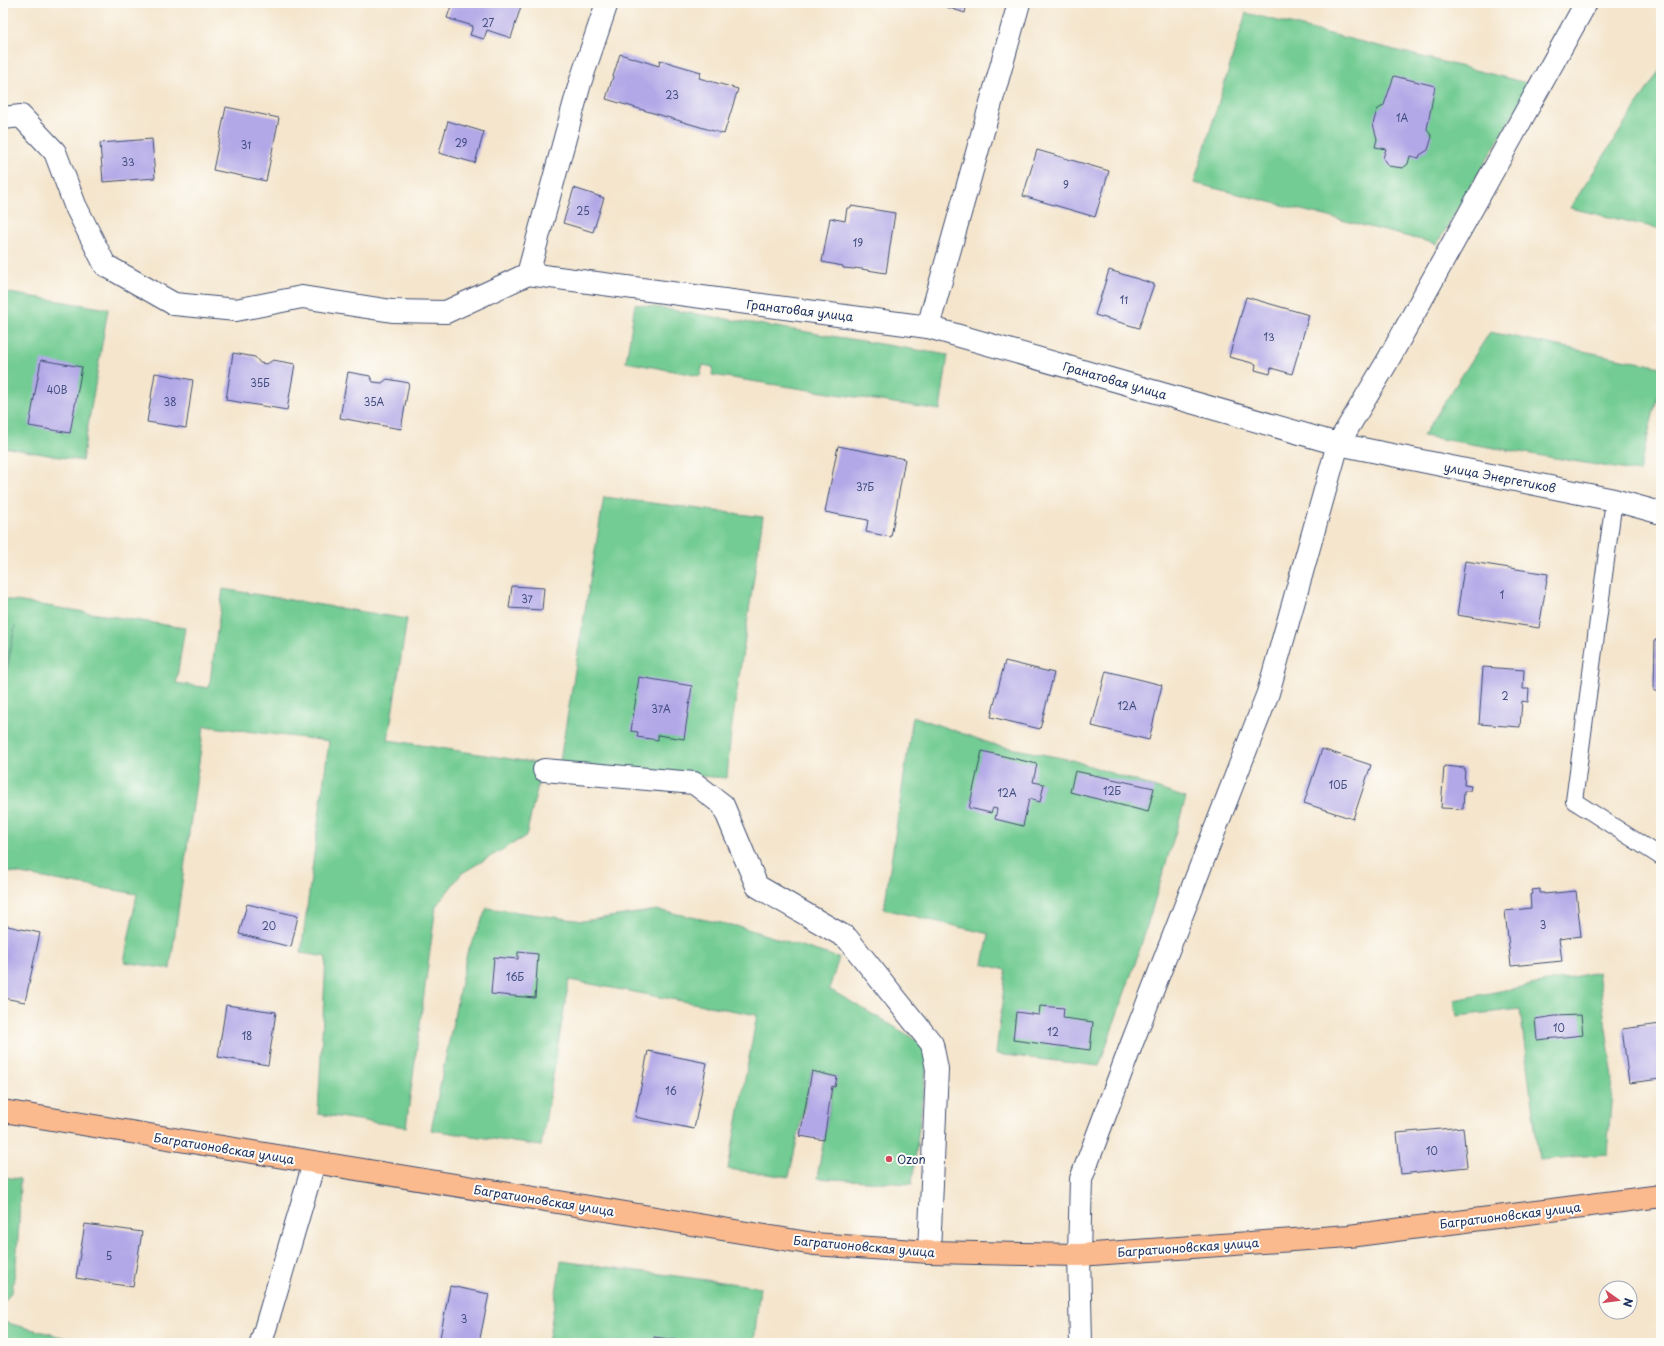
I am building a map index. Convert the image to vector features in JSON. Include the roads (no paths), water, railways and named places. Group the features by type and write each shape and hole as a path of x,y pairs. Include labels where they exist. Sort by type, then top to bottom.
{"main road":[{"name":"Багратионовская улица","path":"3,1112 814,1244 929,1252 1079,1255 1349,1236 1661,1196"}],"street":[{"path":"3,118 21,116 55,152 75,205 105,264 174,304 236,310 302,297 392,311 446,312 528,274 580,83 607,3"},
{"path":"928,326 1019,3"},
{"path":"1081,1343 1079,1255 1081,1179 1132,1043 1268,693 1338,444 1387,362 1586,3"},
{"name":"Гранатовая улица","path":"528,274 928,326 1338,444"},
{"name":"улица Энергетиков","path":"1338,444 1614,500 1661,513"},
{"path":"544,770 694,782 723,805 757,886 847,938 932,1044 937,1069 929,1252"},
{"path":"261,1343 314,1163"}],"lane":[{"path":"1614,500 1574,801 1661,857"}],"place":[{"name":"Ozon","path":"889,1159"}]}
